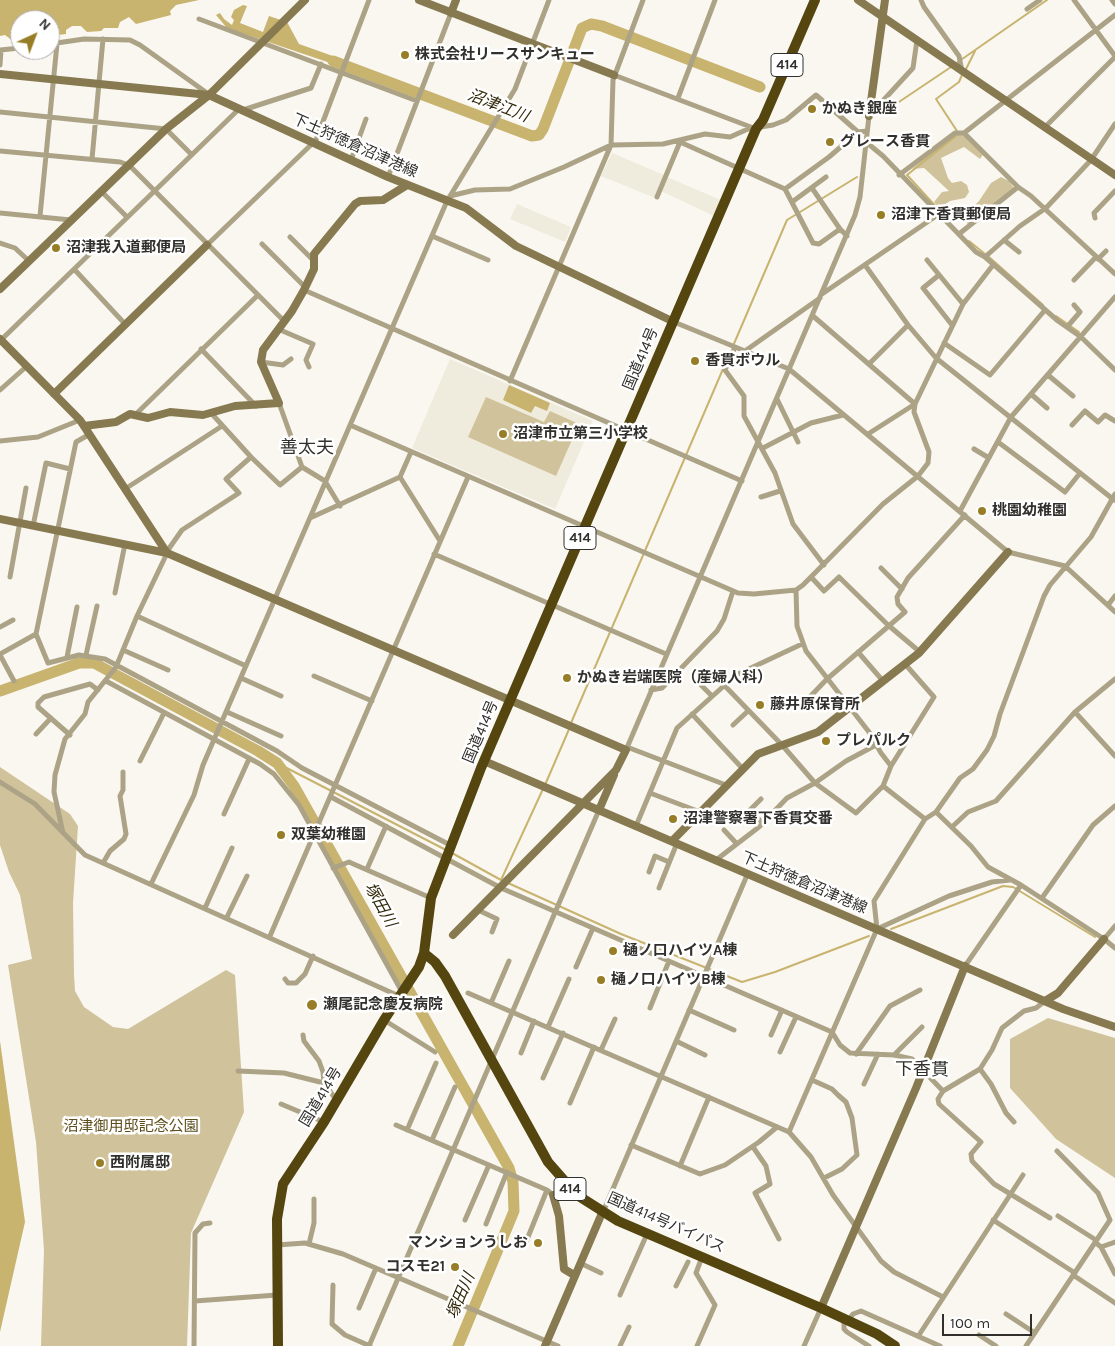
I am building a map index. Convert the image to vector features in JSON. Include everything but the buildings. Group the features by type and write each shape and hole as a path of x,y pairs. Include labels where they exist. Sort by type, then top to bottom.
{"highway":[{"name":"国道414号","path":"756,129 757,119 808,0"},
{"name":"国道414号","path":"278,1346 276,1245 277,1219 283,1184 324,1122 384,1020 419,967 424,953 431,898 453,847 484,761 756,129 763,120 815,0"},
{"name":"国道414号バイパス","path":"424,953 435,962 445,976 548,1162 577,1195 602,1213 821,1308 877,1334 895,1346"}],"street":[{"path":"1,286 166,129 209,95 305,0"},
{"path":"54,394 313,142 369,0"},
{"path":"419,0 751,125 756,129"},
{"path":"388,177 456,0"},
{"path":"151,884 194,794 222,722 448,198 506,107 549,0"},
{"path":"510,381 611,145 614,75 643,0"},
{"path":"678,98 714,0"},
{"path":"858,0 1005,102 1115,175"},
{"path":"333,1285 332,1324 345,1334 370,1346 847,236 860,197 885,0"},
{"path":"921,0 959,56 962,71"},
{"path":"1027,9 1040,0"},
{"path":"1044,128 1115,57 1074,0"},
{"path":"1112,0 1115,4"},
{"path":"898,175 955,133 964,133 1115,15"},
{"path":"199,19 417,101"},
{"path":"60,43 84,39 134,42 209,95"},
{"path":"92,159 104,39"},
{"path":"869,116 913,68 917,40"},
{"path":"0,65 1,50"},
{"path":"40,216 56,60"},
{"path":"167,553 82,423 1,339 191,154 241,110 311,88 322,64"},
{"name":"下土狩徳倉沼津港線","path":"0,74 209,95 388,177 448,198 470,210 516,246 674,322"},
{"path":"448,198 475,190 510,189 611,145 680,142 704,134 730,137 748,129 778,124 786,120 816,94 858,132"},
{"path":"0,112 166,129 191,154"},
{"path":"351,160 366,119"},
{"path":"986,256 1044,208 1091,160 1115,124"},
{"path":"785,189 829,157 858,132 867,131"},
{"path":"964,133 1018,187 1044,208 1115,274"},
{"path":"680,142 785,189 813,243 818,244 840,229"},
{"path":"657,197 680,142"},
{"path":"866,142 883,156 898,175 960,233 976,252 986,256 993,265 1044,310 1068,328 1083,334 1115,370"},
{"path":"0,151 92,159 129,165 284,321"},
{"path":"792,202 826,177"},
{"path":"312,259 339,222 355,204 360,201 383,200 407,185"},
{"path":"960,233 1018,187"},
{"path":"812,188 840,229 847,236"},
{"path":"101,191 127,217"},
{"path":"1095,218 1094,213 1115,191"},
{"path":"0,213 71,220"},
{"path":"745,351 939,214"},
{"path":"432,236 488,260"},
{"path":"290,237 312,259 314,269 305,289 263,350 261,362 279,403 302,467 325,481 340,506"},
{"path":"1004,240 1019,252"},
{"path":"0,243 15,248 28,262"},
{"path":"262,244 305,289 510,381 742,481"},
{"path":"1074,280 1106,251"},
{"path":"927,260 963,304"},
{"path":"789,1132 876,929 874,901 926,820 936,812 960,778 976,765 994,736 1000,714 1041,603 1050,585 1091,537 1114,498 936,358 908,325 865,265"},
{"path":"350,425 733,591 754,594 796,590 824,565 883,504 918,476 928,463 929,452 914,412 915,404 963,304 993,265"},
{"path":"74,269 125,324"},
{"path":"939,275 923,288 952,325"},
{"path":"135,415 258,295"},
{"path":"804,703 827,679 905,612 898,604 897,597 908,578 963,513 989,458 1012,417 1115,296"},
{"path":"1068,328 1080,312 1074,305"},
{"path":"944,343 990,375 1044,310"},
{"path":"813,316 915,404"},
{"path":"674,322 789,370 1008,552 1065,566 1115,612"},
{"path":"868,364 908,325"},
{"path":"278,329 313,344 306,360 309,366"},
{"path":"735,347 725,370 744,396 744,416 763,448 797,530 824,565"},
{"path":"201,349 256,406"},
{"path":"261,362 283,365 291,359"},
{"path":"0,390 27,366"},
{"path":"1048,375 1073,396"},
{"path":"1031,394 1047,408"},
{"path":"777,399 798,442"},
{"path":"0,441 38,437 82,423 111,424 125,415 148,418 170,412 212,414 235,406 279,403"},
{"path":"868,434 915,404"},
{"path":"1072,425 1085,411 1098,422 1105,415 1115,421"},
{"path":"212,414 251,457 280,485 302,467"},
{"path":"763,448 820,420 843,415"},
{"path":"125,489 222,426"},
{"path":"90,434 76,442 36,634 48,662 67,656 105,659 336,786 453,847"},
{"path":"998,442 1065,492 1080,473"},
{"path":"974,449 989,458"},
{"path":"310,518 400,478 411,452"},
{"path":"63,833 54,792 55,775 65,740 85,714 88,702 117,666 137,616 167,553 182,530 239,493 226,479 251,457"},
{"path":"32,526 46,463 70,469"},
{"path":"270,936 468,477"},
{"path":"400,478 440,542"},
{"path":"10,577 26,488"},
{"path":"761,497 780,491"},
{"path":"0,519 167,553 569,726 726,785"},
{"path":"115,593 125,544"},
{"path":"659,888 674,842 742,768 758,754 818,732 920,652 1008,552"},
{"path":"434,554 666,654"},
{"path":"881,568 902,589"},
{"path":"811,577 824,591 839,577 888,625 920,652"},
{"path":"796,590 797,626 802,644 813,663 850,707 891,766"},
{"path":"651,690 662,688 717,631 724,619 733,591"},
{"path":"1108,605 1115,596"},
{"path":"86,656 97,606"},
{"path":"67,656 77,607"},
{"path":"137,616 246,666"},
{"path":"0,627 13,620"},
{"path":"14,681 0,654 36,634"},
{"path":"636,826 677,728 736,675 802,644"},
{"path":"123,650 168,670"},
{"path":"858,652 883,682"},
{"path":"724,685 782,745 815,783 856,813 883,786 891,766 934,697 904,664"},
{"path":"314,676 372,701"},
{"path":"241,678 281,696"},
{"path":"953,826 968,812 996,802 1075,712 1115,679"},
{"path":"107,680 164,713 250,758 274,774 286,788 315,832 403,990"},
{"path":"697,681 712,696"},
{"path":"70,735 38,707 44,697 90,684 98,690"},
{"path":"733,725 748,710"},
{"path":"227,712 281,736"},
{"path":"1075,712 1115,756"},
{"path":"140,761 164,713"},
{"path":"692,714 742,768"},
{"path":"36,734 51,718"},
{"path":"716,860 763,823 787,798 815,783 846,761 876,745"},
{"path":"224,814 250,758"},
{"name":"下土狩徳倉沼津港線","path":"484,761 1045,1001 1115,1027"},
{"path":"453,935 616,770"},
{"path":"103,863 110,851 124,839 126,834 120,796 123,790 123,772"},
{"path":"0,782 35,804 85,855 314,956 403,990"},
{"path":"883,786 926,820"},
{"path":"650,794 700,812"},
{"path":"331,797 501,888 669,961 704,974 832,1032 846,1051 856,1054 894,1055 912,1059 943,1091"},
{"path":"761,799 749,811 763,823"},
{"path":"1042,898 1093,825 1115,806"},
{"path":"936,812 953,826 988,867 1021,884 1115,948"},
{"path":"367,869 386,826"},
{"path":"724,830 737,844"},
{"path":"205,908 232,848"},
{"path":"649,872 655,856 669,862"},
{"path":"335,867 344,862 349,862 431,898"},
{"path":"546,1344 574,1275 748,874"},
{"path":"227,917 246,876"},
{"path":"876,929 949,896 992,882 1011,880"},
{"path":"804,1346 923,1070 965,966 1021,884"},
{"path":"478,910 497,919 492,932"},
{"path":"1050,1218 994,1184 972,1161 971,1154 981,1142 940,1104 938,1099 943,1091 980,1069 992,1050 1002,1028 1024,1011 1036,1008 1058,993 1115,926"},
{"path":"576,967 593,928"},
{"path":"285,979 288,984 296,983 305,974 314,956"},
{"path":"650,1008 669,961"},
{"path":"491,1003 510,962"},
{"path":"548,1027 569,979"},
{"path":"856,1054 890,1006 920,990"},
{"path":"468,993 789,1132 811,1157 855,1227 881,1261 892,1271 943,1297"},
{"path":"689,1010 734,1030"},
{"path":"771,1034 782,1010"},
{"path":"780,1052 796,1016"},
{"path":"600,1050 614,1019"},
{"path":"384,1020 435,1052"},
{"path":"521,1053 534,1021"},
{"path":"894,1055 922,1027"},
{"path":"543,1078 563,1034"},
{"path":"303,1035 304,1042 319,1061 324,1083 336,1101"},
{"path":"676,1041 704,1054"},
{"path":"570,1103 594,1047"},
{"path":"864,1084 878,1054"},
{"path":"407,1130 436,1063"},
{"path":"980,1069 991,1084 1006,1113 1014,1122"},
{"path":"238,1071 284,1072 324,1083"},
{"path":"812,1080 832,1089 846,1102 852,1118 857,1155 842,1169 824,1178"},
{"path":"432,1140 455,1087"},
{"path":"680,1166 709,1097"},
{"path":"281,1104 324,1122"},
{"path":"396,1124 550,1192 560,1216 564,1269 574,1275"},
{"path":"631,1145 700,1174 725,1165 777,1127"},
{"path":"753,1146 766,1166 770,1184 755,1193 779,1239"},
{"path":"1026,1346 1096,1241 1113,1219 1098,1193 1057,1151"},
{"path":"465,1220 489,1165"},
{"path":"486,1224 506,1172"},
{"path":"919,1335 1023,1175"},
{"path":"526,1242 550,1192"},
{"path":"309,1244 314,1223 314,1200"},
{"path":"1058,1216 1096,1241 1115,1274"},
{"path":"993,1220 1115,1303"},
{"path":"194,1346 195,1233 203,1224 210,1224"},
{"path":"620,1295 647,1234"},
{"path":"1101,1247 1115,1242"},
{"path":"276,1245 309,1244 343,1254 467,1306 546,1344 558,1346"},
{"path":"697,1346 715,1305 696,1273 703,1256"},
{"path":"676,1286 688,1262"},
{"path":"580,1264 601,1273"},
{"path":"360,1308 376,1268"},
{"path":"195,1301 277,1295"},
{"path":"869,1346 844,1329 846,1321 853,1314 861,1311 919,1335 940,1346"},
{"path":"1006,1314 1035,1333"},
{"path":"620,1346 629,1327"},
{"path":"979,1335 996,1346"}],"shaded area":[{"path":"0,0 199,0 176,5 170,11 171,15 136,24 129,17 120,22 118,28 104,28 101,31 87,32 81,26 72,26 66,30 66,34 60,35 60,10 10,10 10,39 5,35 0,36"},
{"path":"243,5 247,6 240,23 263,32 269,16 287,22 299,44 344,60 345,68 227,28 216,15 220,13 232,25 234,20 231,17 234,10"},
{"path":"612,153 664,175 655,198 601,176"},
{"path":"667,177 721,200 714,216 661,191"},
{"path":"517,204 571,227 565,242 510,219"},
{"name":"沼津市立第三小学校","path":"450,359 593,421 555,509 412,448"},
{"path":"509,385 550,403 547,411 535,406 531,413 503,400"},
{"path":"0,1041 25,1222 0,1332"}],"green space":[{"path":"953,134 963,135 984,153 980,159 964,147 941,158 948,178 952,183 961,181 967,185 969,192 965,198 950,201 939,208 934,202 942,192 949,191 924,168 912,169"},
{"path":"1001,177 1009,181 1014,188 968,225 966,220 971,209 991,183"},
{"path":"486,397 544,422 550,411 579,424 556,476 468,437"},
{"name":"沼津御用邸記念公園","path":"0,767 70,814 78,826 73,903 74,975 75,991 84,1007 113,1027 128,1029 226,970 235,975 244,1112 191,1233 187,1346 41,1346 44,1250 36,1142 8,965 32,959 20,895 9,872 0,845"},
{"path":"1048,1018 1115,1038 1115,1178 1056,1139 1010,1088 1010,1039"}],"waterway":[{"path":"955,64 1047,0"},
{"name":"沼津江川","path":"333,61 532,136 539,135 543,129 582,28 591,24 602,26 760,87"},
{"path":"965,71 975,51"},
{"path":"881,114 951,67"},
{"path":"957,131 936,99 959,82 962,75"},
{"path":"950,222 907,175 957,135"},
{"path":"733,346 787,220 857,177"},
{"path":"969,241 985,254"},
{"path":"989,257 1043,305"},
{"path":"1056,316 1079,332"},
{"path":"571,723 723,369"},
{"name":"塚田川","path":"0,691 79,663 94,663 258,751 277,763 294,786 509,1168 513,1182 514,1211 458,1346"},
{"path":"545,785 570,727"},
{"path":"277,763 446,850"},
{"path":"501,880 543,789"},
{"path":"452,853 501,880"},
{"path":"508,883 621,934 742,982 775,972 869,936"},
{"path":"891,929 1003,886 1013,887 1095,937"}],"place":[{"name":"株式会社リースサンキュー","path":"405,55"},
{"name":"かぬき銀座","path":"812,109"},
{"name":"グレース香貫","path":"830,142"},
{"name":"沼津下香貫郵便局","path":"881,215"},
{"name":"沼津我入道郵便局","path":"56,248"},
{"name":"香貫ボウル","path":"695,361"},
{"name":"沼津市立第三小学校","path":"503,434"},
{"name":"桃園幼稚園","path":"982,511"},
{"name":"かぬき岩端医院（産婦人科）","path":"567,678"},
{"name":"藤井原保育所","path":"760,705"},
{"name":"プレパルク","path":"826,741"},
{"name":"沼津警察署下香貫交番","path":"673,819"},
{"name":"双葉幼稚園","path":"281,835"},
{"name":"樋ノ口ハイツA棟","path":"613,951"},
{"name":"樋ノ口ハイツB棟","path":"601,980"},
{"name":"瀬尾記念慶友病院","path":"312,1005"},
{"name":"西附属邸","path":"100,1163"},
{"name":"マンションうしお","path":"538,1243"},
{"name":"コスモ21","path":"455,1267"}],"district":[{"name":"善太夫","path":"307,448"},
{"name":"下香貫","path":"922,1070"}]}
